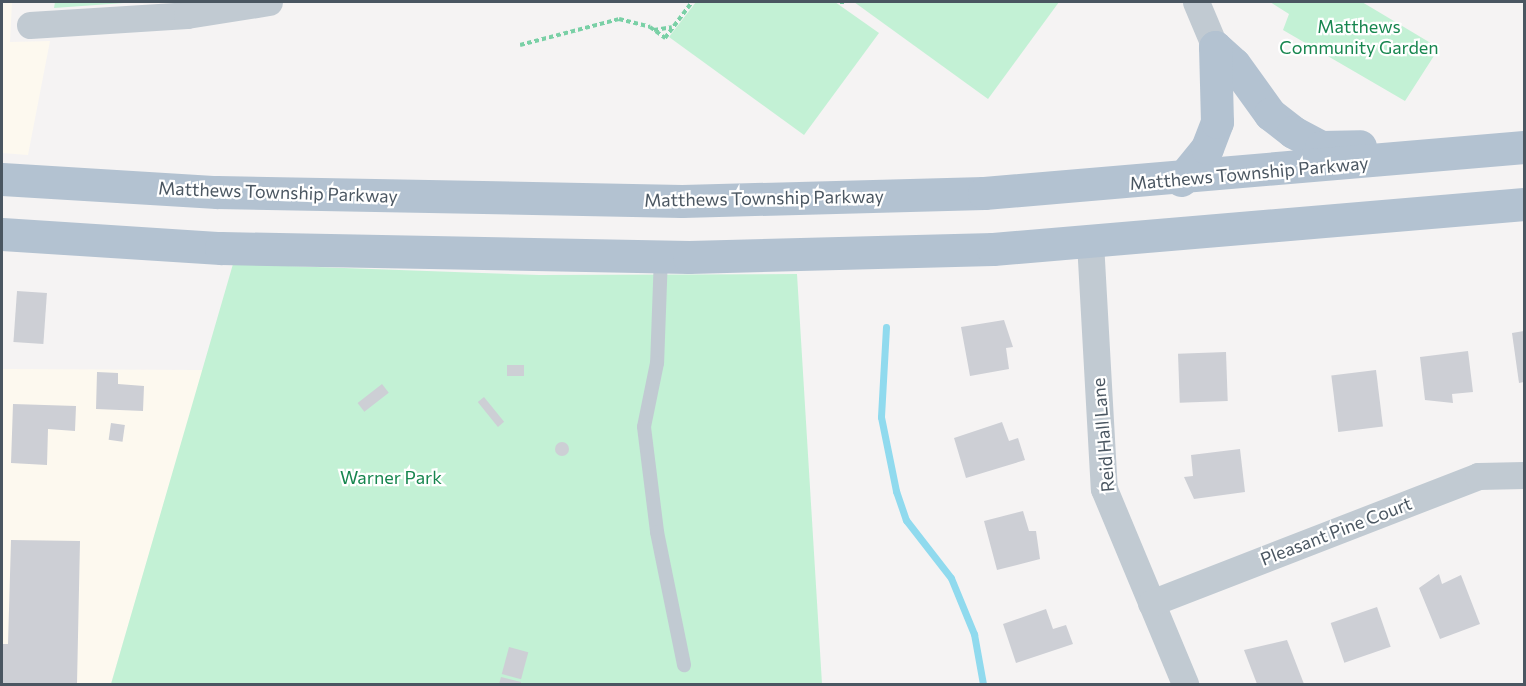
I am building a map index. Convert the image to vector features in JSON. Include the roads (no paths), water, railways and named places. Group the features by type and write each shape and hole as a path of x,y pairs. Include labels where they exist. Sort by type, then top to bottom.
{"main road":[{"path":"1215,47 1234,64 1270,114 1322,147 1450,140 1478,153"},
{"path":"1181,180 1207,148 1217,122 1215,47"},
{"name":"Matthews Township Parkway","path":"2,179 217,192 682,201 984,193 1181,180 1524,147"},
{"path":"2,234 221,248 661,256 1090,242 1524,204"}],"street":[{"path":"30,25 188,15 269,2"},
{"path":"1196,2 1215,47"},
{"name":"Reid Hall Lane","path":"1090,242 1104,489 1185,684"},
{"name":"Pleasant Pine Court","path":"1151,603 1478,476 1524,475"}],"lane":[{"path":"661,256 657,363 644,427 657,532 684,665"}],"waterway":[{"path":"886,327 881,417 896,491 906,520 951,578 974,634 983,684"}],"park label":[{"name":"Matthews Community Garden","path":"1359,37"},
{"name":"Warner Park","path":"391,477"}]}
